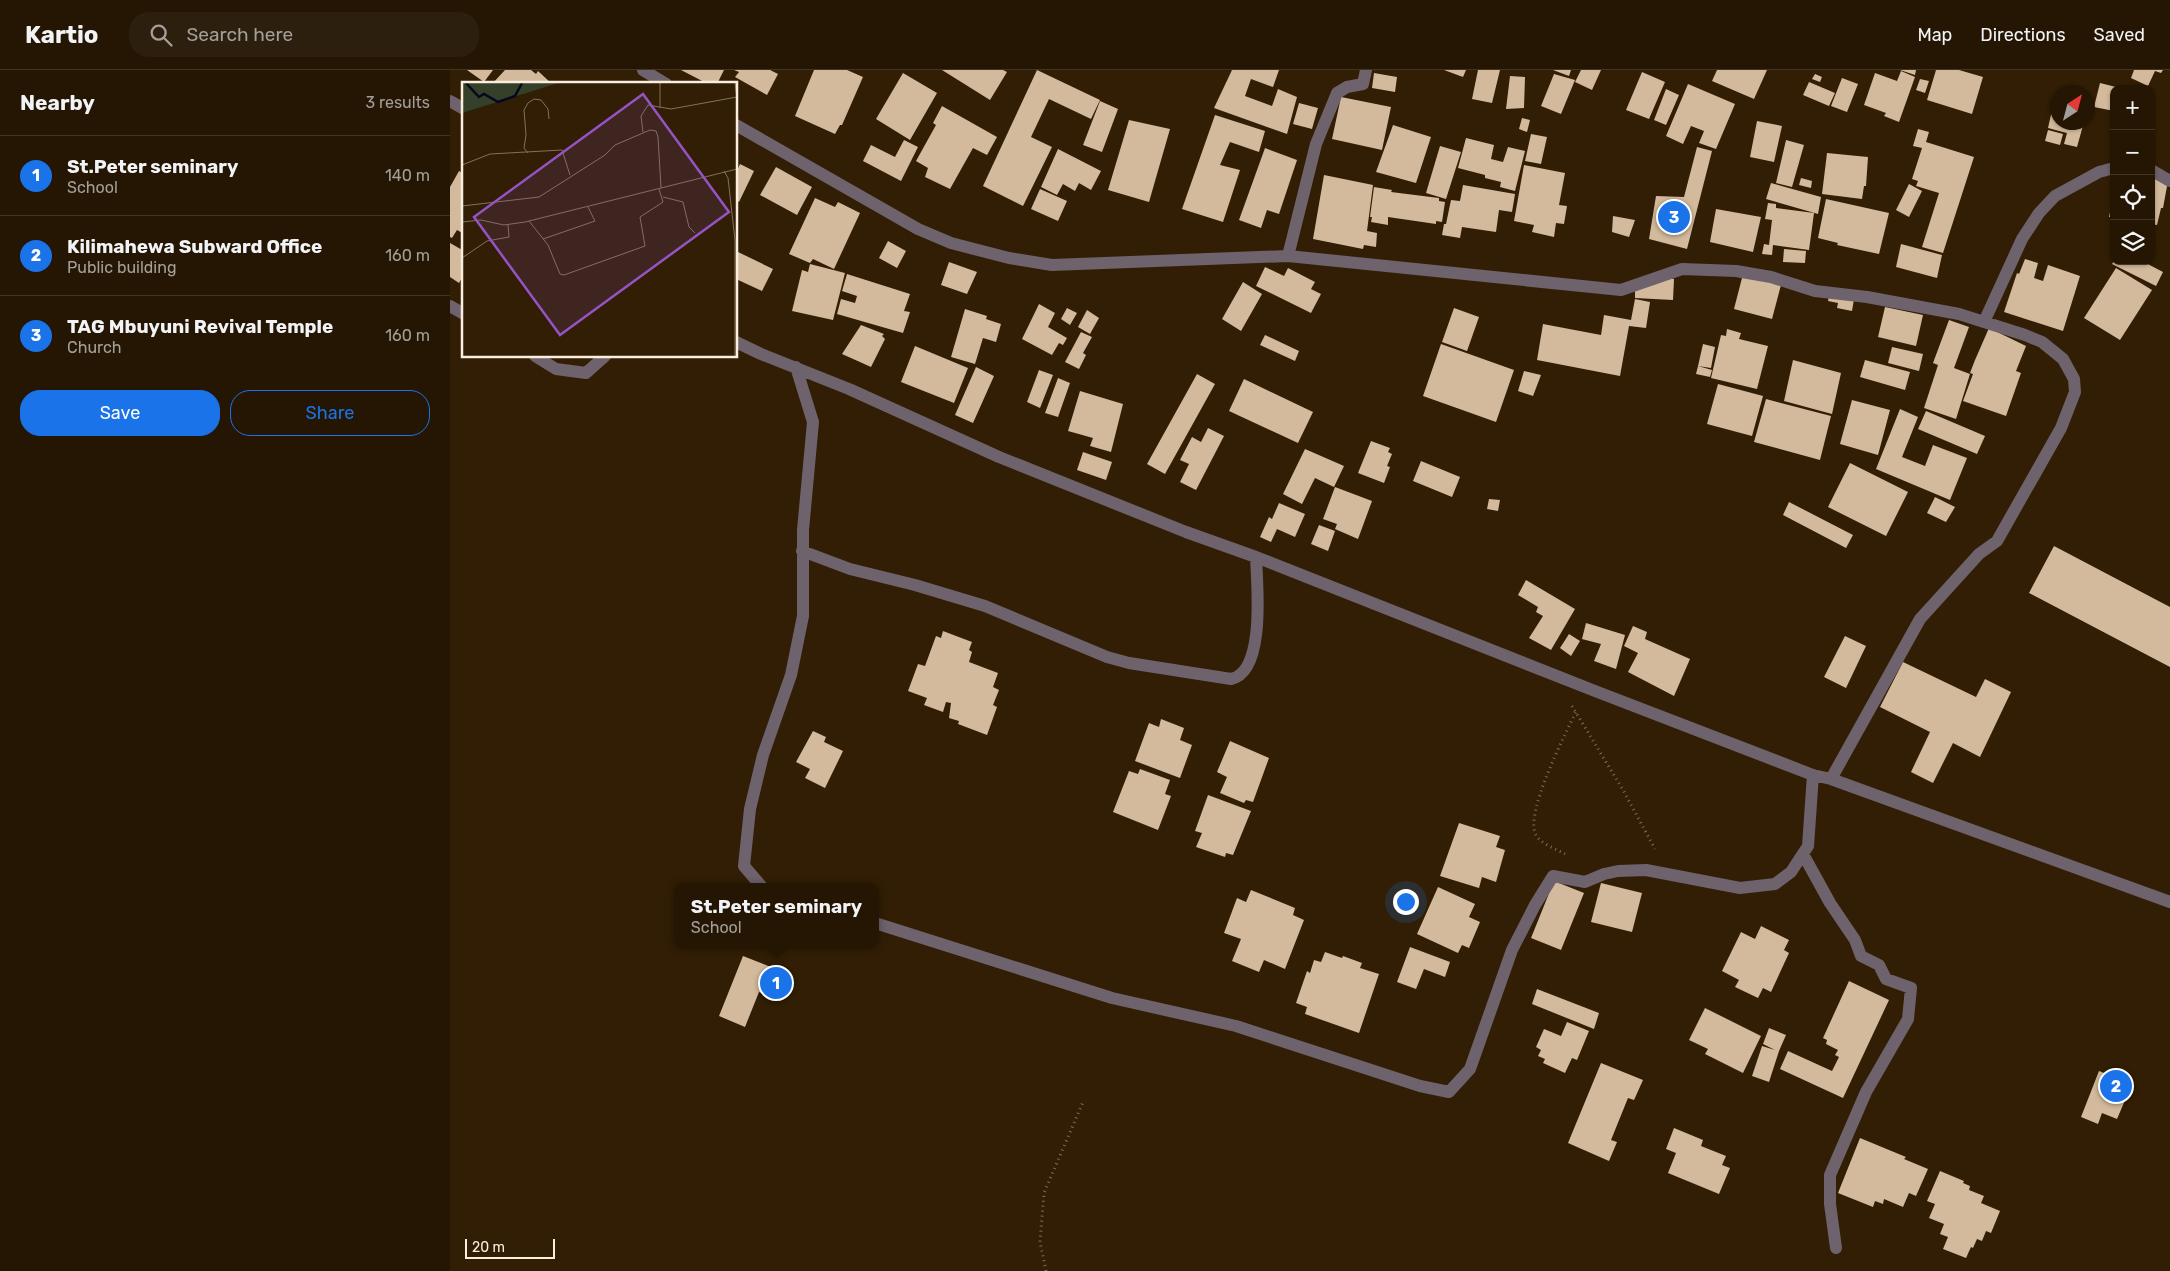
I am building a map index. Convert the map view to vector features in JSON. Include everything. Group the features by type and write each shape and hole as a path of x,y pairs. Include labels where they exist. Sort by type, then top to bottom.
{"street":[{"path":"643,70 663,82"},
{"path":"1288,256 1320,136 1338,93 1347,87 1363,84 1366,70"},
{"path":"450,101 462,108"},
{"path":"738,126 918,229 978,251 1052,264 1288,256 1621,290 1682,269 1736,271 1771,277 1815,291 1876,298 1959,314 2035,339 2050,347 2063,359 2072,373 2075,384 2070,407 2047,455 1997,541 1979,554 1920,619 1831,779"},
{"path":"1984,322 2022,239 2039,213 2055,196 2099,172 2110,169"},
{"path":"2155,172 2170,181"},
{"path":"450,306 462,313"},
{"path":"738,343 850,389 999,457 1186,532 1256,557 1812,775 1831,779 2170,902"},
{"path":"538,358 556,369 586,374 603,358"},
{"path":"759,883 744,866 750,810 763,755 791,675 804,599 802,551 806,483 813,422 796,367"},
{"path":"802,551 850,569 915,585 985,606 1107,657 1231,679 1238,678 1244,672 1258,634 1256,557"},
{"path":"879,924 1112,998 1236,1026 1420,1086 1448,1092 1470,1069 1512,950 1535,905 1553,876 1562,876 1579,882 1585,882 1604,874 1629,870 1646,870 1740,888 1775,884 1791,872 1808,846 1812,775"},
{"path":"1803,854 1830,903 1855,940 1861,956 1879,965 1886,979 1911,988 1908,1019 1866,1092 1830,1175 1830,1204 1836,1248"}],"path":[{"path":"1571,705 1622,790 1668,874"},
{"path":"1568,856 1540,840 1535,834 1534,824 1538,803 1551,766 1576,712"},
{"path":"1046,1271 1040,1242 1044,1192 1084,1102"}],"building":[{"path":"467,70 493,70 484,82"},
{"path":"505,70 531,70 536,74 538,71 550,82 494,82"},
{"path":"681,70 724,70 718,82 704,82"},
{"path":"734,70 770,70 778,74 767,95 735,77 739,72"},
{"path":"814,70 847,70 863,77 842,125 840,125 835,134 795,116"},
{"path":"942,70 1003,70 1007,72 990,100"},
{"path":"1037,70 1100,100 1091,119 1049,99 1031,137 1052,147 1023,206 983,186"},
{"path":"1232,70 1279,70 1273,87 1251,79 1245,96 1272,106 1278,89 1297,97 1287,134 1214,108"},
{"path":"1444,70 1466,70 1463,77"},
{"path":"1478,70 1500,70 1492,103 1472,99"},
{"path":"1553,70 1571,70 1569,76"},
{"path":"1581,70 1601,70 1592,90 1575,82"},
{"path":"1717,70 1767,70 1754,99 1712,81"},
{"path":"1900,70 1916,70 1915,75"},
{"path":"1936,70 1959,70 1983,77 1972,114 1927,100"},
{"path":"2134,70 2163,70 2161,73 2155,71 2148,85 2131,78"},
{"path":"1901,71 1915,77 1899,122 1884,116 1886,113 1864,105 1875,73 1897,81"},
{"path":"1642,72 1665,82 1649,119 1626,110"},
{"path":"903,73 937,93 910,140 876,119"},
{"path":"1374,73 1397,77 1395,92 1372,88"},
{"path":"1554,74 1575,80 1561,114 1541,106"},
{"path":"1815,74 1822,77 1820,82 1812,79"},
{"path":"1510,76 1525,77 1524,108 1506,109"},
{"path":"1842,78 1858,84 1847,112 1831,106"},
{"path":"1920,79 1929,81 1925,93 1916,90"},
{"path":"1809,82 1835,93 1829,106 1803,95"},
{"path":"2100,83 2110,86 2110,110 2095,107"},
{"path":"1688,84 1735,104 1716,149 1699,143 1704,131 1691,126 1683,144 1666,136"},
{"path":"1666,89 1679,95 1666,125 1654,120"},
{"path":"1341,97 1391,107 1382,150 1332,139"},
{"path":"1100,101 1118,109 1102,152 1083,145"},
{"path":"1299,103 1318,108 1312,129 1293,124"},
{"path":"942,106 997,137 987,155 973,148 950,189 925,177 928,168 916,161 936,125 933,123"},
{"path":"1215,115 1265,131 1259,152 1230,142 1220,165 1240,170 1223,222 1182,209"},
{"path":"1522,118 1530,120 1527,132 1519,129"},
{"path":"1129,120 1170,129 1149,202 1108,190"},
{"path":"1757,121 1782,126 1774,162 1750,157"},
{"path":"1393,125 1431,137 1416,183 1376,172"},
{"path":"1918,129 1929,132 1926,142 1974,157 1943,253 1922,247 1939,193 1916,186 1918,181 1912,179 1922,148 1913,146"},
{"path":"2048,130 2063,134 2060,145 2045,141"},
{"path":"2056,130 2082,130 2077,147 2064,144 2067,133"},
{"path":"1531,134 1547,137 1541,164 1525,161"},
{"path":"1466,138 1494,145 1491,159 1503,162 1508,147 1525,151 1515,191 1500,187 1501,182 1485,178 1485,175 1458,168"},
{"path":"904,140 918,147 901,181 863,161 871,145 895,157"},
{"path":"1786,140 1804,145 1792,187 1776,183"},
{"path":"1440,146 1461,152 1446,199 1426,193"},
{"path":"1697,147 1712,151 1687,249 1649,239 1656,196 1684,197"},
{"path":"1265,148 1297,160 1279,214 1267,210 1261,228 1239,220"},
{"path":"1058,149 1101,171 1091,190 1079,183 1075,191 1063,184 1057,195 1041,187"},
{"path":"1827,153 1868,157 1866,186 1864,186 1862,199 1822,194"},
{"path":"740,164 754,171 739,202 738,201 738,168"},
{"path":"1524,165 1565,173 1559,205 1567,206 1564,224 1556,223 1554,237 1532,232 1534,225 1514,221"},
{"path":"776,167 812,187 797,215 760,195"},
{"path":"459,171 462,173 462,233 457,230 452,238 450,237 450,187"},
{"path":"1324,175 1373,185 1367,231 1377,233 1376,247 1364,245 1363,249 1313,239"},
{"path":"1801,178 1812,181 1811,188 1799,185"},
{"path":"2155,179 2168,181 2163,208 2161,208 2157,225 2155,225"},
{"path":"1771,183 1821,197 1818,214 1766,199"},
{"path":"1909,184 1922,191 1909,217 1896,210"},
{"path":"1463,185 1515,194 1512,212 1499,210 1496,232 1462,227 1460,238 1442,235 1451,200 1460,201"},
{"path":"1374,187 1392,190 1391,192 1439,198 1439,201 1445,202 1442,222 1436,221 1436,224 1388,217 1388,225 1371,222"},
{"path":"1040,189 1067,201 1058,221 1031,209"},
{"path":"815,198 835,207 838,202 860,213 834,269 813,259 810,263 789,254"},
{"path":"1826,199 1889,213 1879,254 1837,245 1838,243 1818,238"},
{"path":"1768,203 1776,204 1776,208 1814,213 1809,250 1773,245 1772,255 1762,254 1764,244 1769,245 1772,220 1765,219"},
{"path":"1716,209 1761,217 1753,252 1710,242"},
{"path":"1613,216 1635,220 1629,237 1612,232"},
{"path":"888,241 906,251 897,268 879,258"},
{"path":"450,243 462,250 462,278 459,283 450,277"},
{"path":"1901,244 1942,255 1937,278 1896,267"},
{"path":"1784,249 1806,251 1805,263 1783,262"},
{"path":"738,252 773,269 762,291 738,280"},
{"path":"2025,259 2038,263 2034,278 2043,281 2048,265 2080,276 2063,331 2004,312 2017,273 2019,274"},
{"path":"949,262 977,272 967,294 941,285"},
{"path":"810,264 845,273 833,320 792,311 802,270 808,272"},
{"path":"2114,265 2150,265 2163,272 2156,286"},
{"path":"1265,267 1284,276 1288,268 1315,282 1311,289 1321,294 1311,313 1256,286"},
{"path":"2116,268 2152,290 2120,340 2084,318"},
{"path":"847,274 910,294 904,311 910,312 903,333 837,314 841,299 855,303 857,296 842,291"},
{"path":"1743,274 1781,285 1772,319 1734,309"},
{"path":"1642,277 1674,279 1673,300 1635,298 1635,287"},
{"path":"1243,282 1262,294 1241,331 1222,319"},
{"path":"1830,291 1855,293 1852,311 1837,308 1838,303 1828,301"},
{"path":"1635,299 1650,302 1646,328 1629,326 1620,376 1537,360 1543,324 1601,335 1604,315 1631,320"},
{"path":"1039,304 1055,313 1048,327 1067,338 1063,345 1059,343 1052,355 1022,339"},
{"path":"1885,307 1923,315 1916,346 1878,337"},
{"path":"1067,308 1077,313 1070,325 1061,319"},
{"path":"1454,308 1479,317 1467,351 1442,342"},
{"path":"965,309 987,316 986,319 1001,324 996,342 983,338 975,364 951,357"},
{"path":"1087,310 1099,318 1090,334 1078,327"},
{"path":"1949,320 1969,327 1954,368 1970,374 1956,419 1924,408 1938,365 1933,363"},
{"path":"861,325 884,334 882,336 885,339 871,367 842,354"},
{"path":"1989,328 2026,346 2016,371 2021,373 2006,416 1963,401 1973,374 1970,373"},
{"path":"1727,329 1741,333 1739,339 1768,346 1757,389 1711,378 1721,335 1726,336"},
{"path":"1081,332 1092,337 1083,353 1086,355 1079,369 1065,362"},
{"path":"1265,335 1299,351 1295,361 1260,345"},
{"path":"1441,344 1514,370 1496,422 1423,396"},
{"path":"1703,344 1715,347 1711,368 1698,366"},
{"path":"915,346 968,368 954,403 901,382"},
{"path":"1892,347 1923,354 1919,371 1888,363"},
{"path":"1793,360 1841,373 1832,414 1784,401"},
{"path":"1865,360 1910,372 1905,390 1860,377"},
{"path":"1698,366 1712,370 1710,377 1696,374"},
{"path":"976,367 994,376 973,423 955,415"},
{"path":"1039,370 1053,375 1040,408 1027,402"},
{"path":"1524,371 1541,375 1533,396 1518,391"},
{"path":"1197,374 1215,384 1165,474 1147,464"},
{"path":"1058,378 1070,383 1058,417 1045,413"},
{"path":"1244,379 1313,412 1298,443 1229,411"},
{"path":"1718,384 1763,396 1752,436 1707,424"},
{"path":"1080,391 1123,404 1111,452 1090,446 1093,438 1068,431"},
{"path":"1766,399 1831,416 1820,460 1754,442"},
{"path":"1852,400 1890,410 1878,455 1840,444"},
{"path":"1900,409 1918,417 1902,457 1925,466 1933,445 1967,458 1950,500 1876,469"},
{"path":"1926,411 1985,436 1977,454 1918,429"},
{"path":"1208,428 1224,436 1196,490 1180,482 1189,464 1180,460 1192,437 1201,442"},
{"path":"1371,441 1390,448 1388,452 1392,454 1387,466 1390,467 1384,483 1358,473"},
{"path":"1305,449 1344,466 1334,487 1315,478 1302,504 1283,494"},
{"path":"1083,452 1112,462 1106,480 1077,470"},
{"path":"1421,461 1460,477 1452,497 1413,481"},
{"path":"1850,463 1908,492 1886,536 1828,507"},
{"path":"1335,487 1372,501 1358,539 1335,529 1337,524 1323,519"},
{"path":"1935,497 1955,507 1946,522 1927,513"},
{"path":"1489,499 1500,500 1498,511 1487,509"},
{"path":"1789,502 1853,535 1846,548 1783,515"},
{"path":"1279,503 1305,514 1295,537 1277,529 1271,542 1260,537 1269,517 1272,519"},
{"path":"1319,525 1335,531 1328,551 1311,544"},
{"path":"2054,546 2170,607 2170,667 2029,593"},
{"path":"1526,580 1575,609 1551,650 1529,638 1543,616 1536,612 1538,607 1518,595"},
{"path":"1586,623 1625,635 1616,669 1594,661 1601,644 1582,639"},
{"path":"1633,626 1647,632 1645,639 1690,659 1674,696 1628,672 1638,653 1624,646"},
{"path":"943,631 972,642 969,650 972,652 969,662 998,673 993,687 999,690 993,705 997,707 987,735 958,724 959,721 949,718 951,703 946,702 943,712 924,705 927,698 908,691 918,664 925,666 936,636 941,638"},
{"path":"1569,634 1580,641 1571,656 1560,648"},
{"path":"1845,636 1866,646 1846,688 1824,677"},
{"path":"1903,662 1976,697 1985,679 2011,692 1980,757 1953,743 1933,783 1911,772 1930,732 1880,707"},
{"path":"1161,719 1184,728 1180,740 1192,745 1180,778 1135,761 1149,723 1159,727"},
{"path":"813,731 826,737 824,742 843,751 825,788 805,778 810,769 796,762"},
{"path":"1230,741 1269,758 1253,802 1246,800 1244,803 1220,793 1227,777 1217,772"},
{"path":"1140,769 1170,780 1165,794 1171,796 1158,830 1113,812 1129,771 1138,774"},
{"path":"1208,795 1251,811 1233,855 1226,853 1225,857 1196,847 1202,833 1195,831"},
{"path":"1459,823 1500,836 1496,847 1505,850 1496,882 1482,877 1479,888 1440,876"},
{"path":"1554,881 1584,893 1561,950 1531,938"},
{"path":"1601,883 1642,893 1632,932 1591,922"},
{"path":"1438,887 1475,904 1469,917 1480,922 1469,948 1462,945 1458,953 1417,934"},
{"path":"1251,890 1295,908 1293,915 1304,920 1285,969 1264,960 1259,972 1232,961 1241,939 1224,933 1237,898 1246,902"},
{"path":"1761,926 1789,940 1784,950 1789,953 1771,992 1763,988 1758,998 1735,987 1739,980 1722,971 1741,932 1755,939"},
{"path":"1410,947 1450,962 1445,977 1424,969 1416,989 1397,982"},
{"path":"1325,952 1362,963 1360,968 1379,974 1359,1033 1305,1014 1307,1007 1296,1003 1307,971 1310,973 1314,960 1321,962"},
{"path":"743,956 791,975 781,1001 759,992 745,1027 719,1016"},
{"path":"1849,981 1889,1000 1843,1098 1780,1069 1788,1051 1832,1071 1839,1057 1835,1055 1838,1050 1826,1044 1827,1040 1823,1038"},
{"path":"1537,989 1599,1013 1594,1029 1532,1004"},
{"path":"1705,1008 1761,1036 1743,1073 1705,1054 1708,1049 1689,1040"},
{"path":"1567,1022 1589,1031 1577,1060 1572,1058 1565,1073 1543,1063 1545,1059 1538,1056 1541,1050 1536,1047 1544,1029 1561,1036"},
{"path":"1769,1028 1786,1035 1769,1082 1752,1076 1762,1046 1775,1050 1763,1044"},
{"path":"1601,1063 1643,1080 1634,1100 1628,1098 1611,1140 1617,1142 1609,1161 1568,1143"},
{"path":"2099,1071 2132,1084 2117,1119 2102,1113 2098,1124 2081,1117"},
{"path":"1674,1128 1703,1140 1701,1146 1726,1156 1722,1165 1730,1168 1719,1194 1668,1173 1676,1153 1666,1149"},
{"path":"1860,1138 1906,1157 1904,1159 1928,1169 1916,1196 1909,1193 1903,1207 1884,1199 1883,1204 1875,1201 1873,1207 1838,1193"},
{"path":"1940,1171 1964,1181 1963,1183 1970,1186 1969,1190 1984,1196 1981,1203 2000,1211 1991,1233 1986,1231 1982,1241 1977,1239 1966,1258 1943,1249 1948,1237 1940,1234 1944,1224 1929,1218 1935,1204 1927,1201"}],"place":[{"name":"TAG Mbuyuni Revival Temple","path":"1674,217"},
{"name":"St.Peter seminary","path":"776,983"},
{"name":"Kilimahewa Subward Office","path":"2116,1086"}]}
